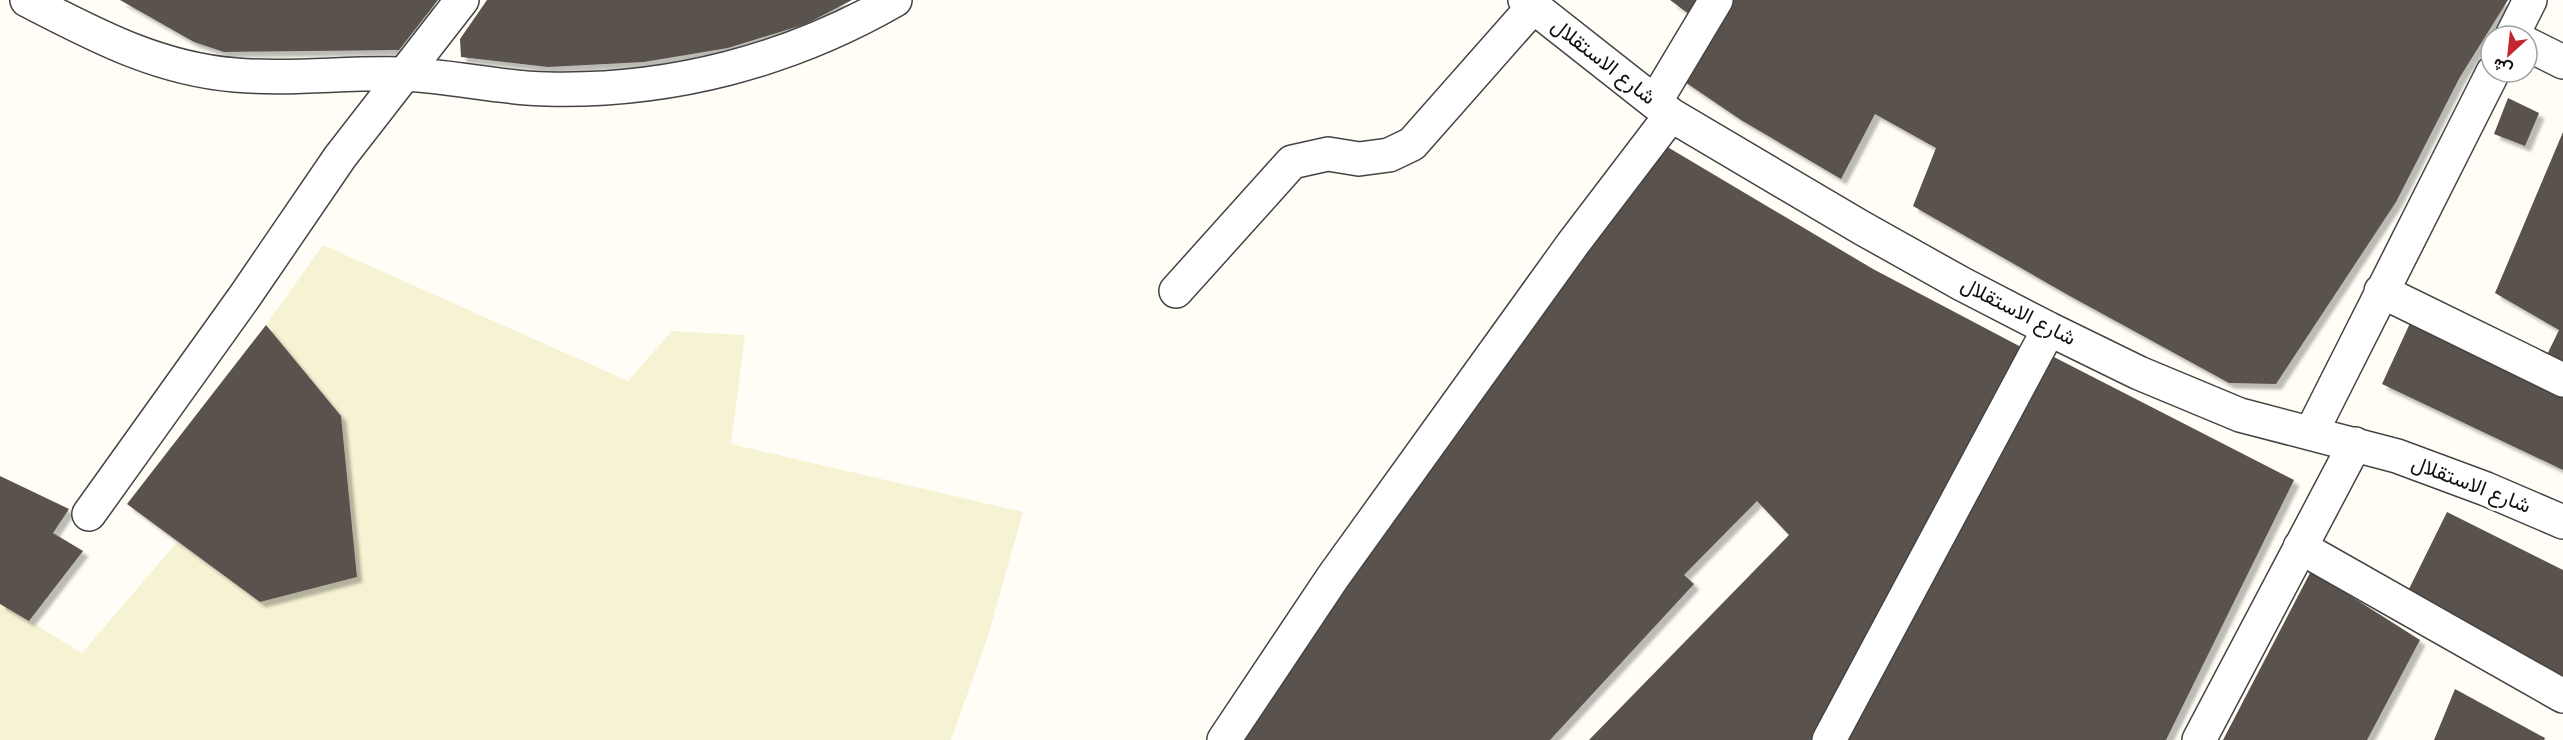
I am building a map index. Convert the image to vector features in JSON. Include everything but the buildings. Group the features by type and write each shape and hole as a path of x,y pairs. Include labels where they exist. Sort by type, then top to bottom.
{"street":[{"path":"27,0 135,53 199,70 235,75 318,77 403,74 546,89 654,84 724,70 784,53 826,36 895,0"},
{"path":"90,514 245,296 340,157 462,0"},
{"path":"1224,740 1340,567 1572,245 1663,108 1716,0"},
{"path":"2518,24 2530,0"},
{"path":"1176,291 1292,162 1328,154 1359,159 1389,155 1412,144 1529,3"},
{"name":"شارع الاستقلال","path":"1529,3 1663,108 1872,233 1962,284 2049,329 2139,373 2240,415 2397,456 2486,489 2563,522"},
{"path":"2539,50 2563,62"},
{"path":"2311,433 2487,84"},
{"path":"2381,291 2563,380"},
{"path":"1829,740 2049,329"},
{"path":"2199,740 2355,444"},
{"path":"2300,547 2563,696"}],"shaded area":[{"path":"323,245 628,381 672,331 745,335 731,444 1023,512 988,636 951,740 0,740 0,603 82,653 178,541 260,602 357,577 341,416 266,325"}]}
